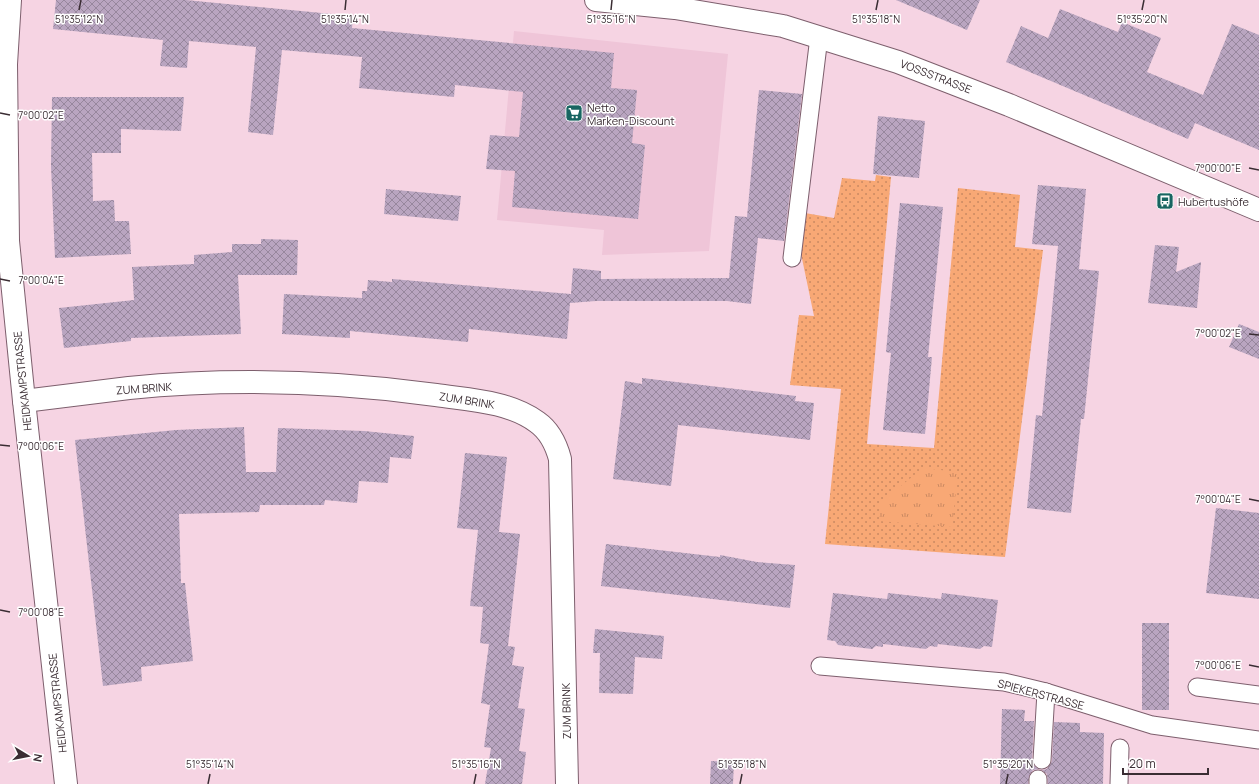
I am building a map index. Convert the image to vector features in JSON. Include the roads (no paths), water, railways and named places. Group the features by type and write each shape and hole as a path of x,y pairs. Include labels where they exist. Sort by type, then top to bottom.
{"street":[{"name":"HEIDKAMPSTRASSE","path":"10,0 6,64 8,241 66,784"},
{"name":"VOSSSTRASSE","path":"596,0 675,4 783,26 898,62 1009,105 1259,210"},
{"name":"ZUM BRINK","path":"24,401 137,388 240,383 324,383 486,402 506,407 537,421 548,431 555,443 560,459 567,784"}],"lane":[{"path":"792,258 819,37"},
{"name":"SPIEKERSTRASSE","path":"820,666 1004,682 1046,692 1152,725 1259,740"},
{"path":"1197,687 1259,694"},
{"path":"1042,760 1046,692"},
{"path":"1120,748 1120,784"}],"place":[{"name":"Netto Marken-Discount","path":"574,113"},
{"name":"Hubertushöfe","path":"1165,201"}]}
